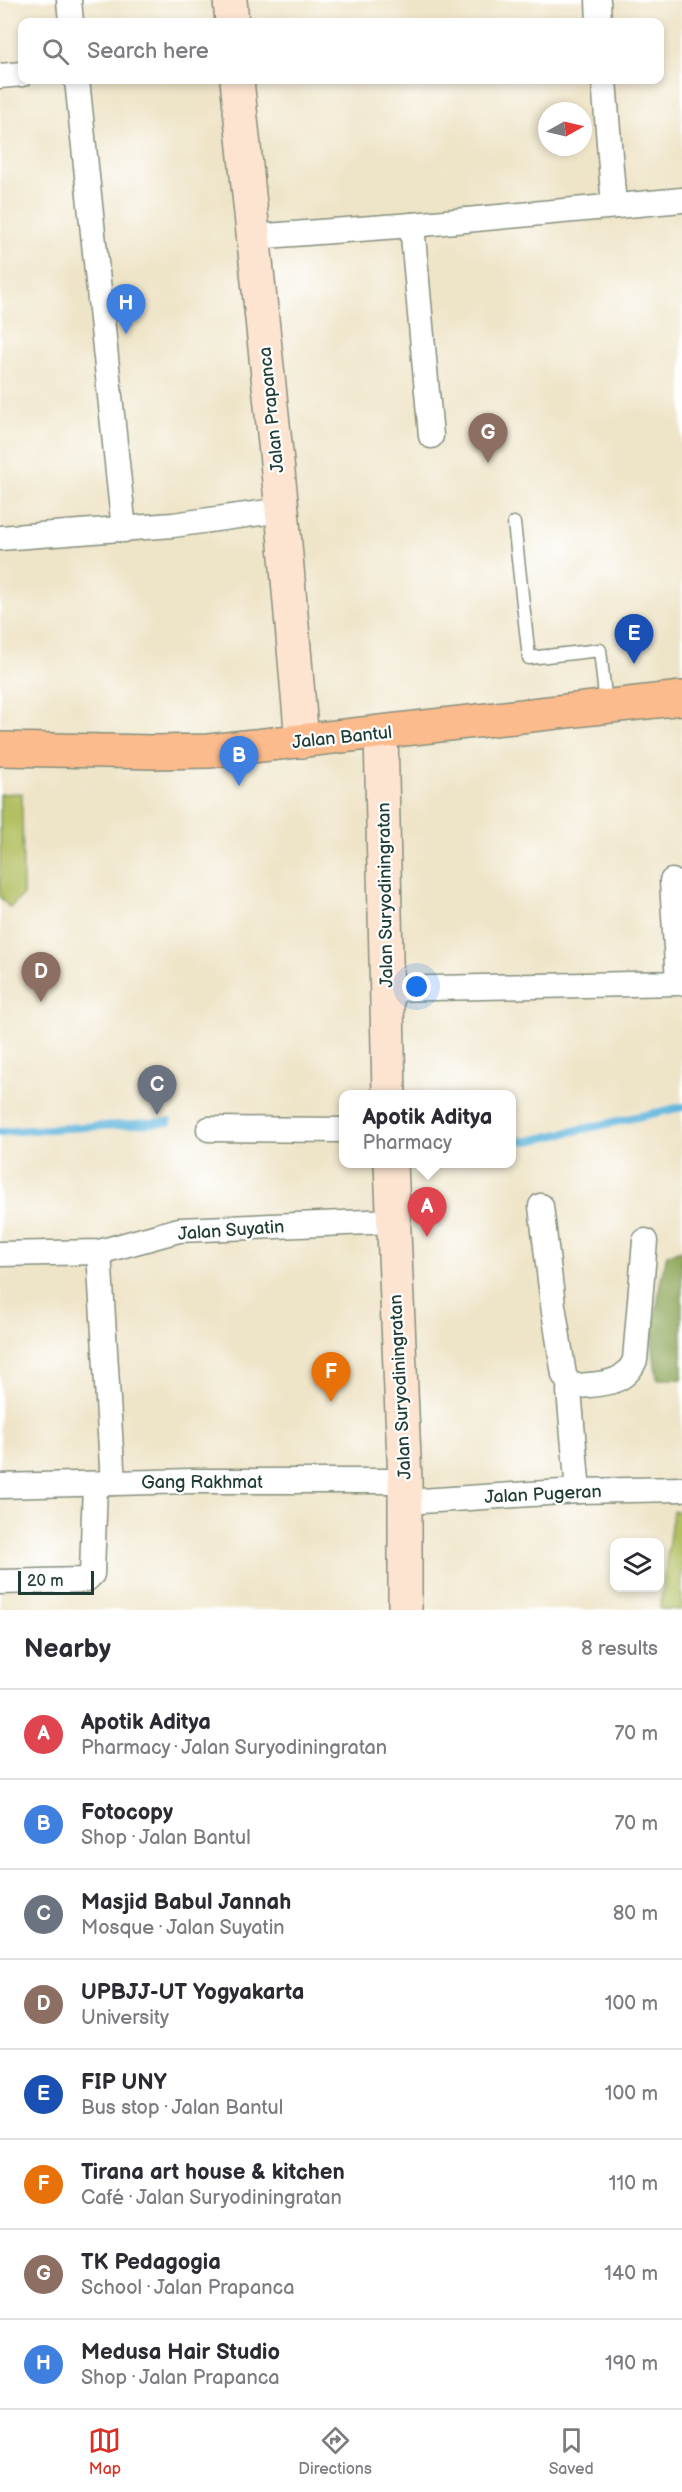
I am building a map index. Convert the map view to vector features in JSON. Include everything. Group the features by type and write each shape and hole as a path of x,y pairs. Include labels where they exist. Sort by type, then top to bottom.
{"main road":[{"name":"Jalan Bantul","path":"0,749 209,751 682,698"}],"street":[{"path":"69,0 71,18"},
{"path":"230,0 232,18"},
{"path":"598,0 599,18"},
{"path":"0,76 18,74"},
{"path":"77,84 124,530"},
{"name":"Jalan Prapanca","path":"237,84 282,510 303,741"},
{"path":"604,84 614,206"},
{"path":"253,237 682,200"},
{"path":"412,225 431,436"},
{"path":"0,538 124,530 222,520 282,510"},
{"name":"Jalan Suryodiningratan","path":"381,732 389,1090"},
{"path":"387,989 678,983 672,881"},
{"path":"209,1129 339,1131"},
{"name":"Jalan Suryodiningratan","path":"391,1168 405,1491 405,1610"},
{"path":"541,1206 564,1375 571,1387 568,1400 578,1491"},
{"name":"Jalan Suyatin","path":"0,1254 99,1252 179,1230 392,1221"},
{"path":"571,1387 618,1381 630,1372 635,1360 645,1241"},
{"path":"0,1582 82,1580 92,1574 104,1484 99,1252"},
{"name":"Gang Rakhmat","path":"0,1486 192,1481 405,1491"},
{"name":"Jalan Pugeran","path":"405,1491 682,1489"}],"lane":[{"path":"514,524 528,658 600,650 606,706"}],"green space":[{"path":"22,793 23,895 10,908 0,897 0,794"},
{"path":"682,1250 682,1379 657,1379 652,1342 660,1284 667,1254"},
{"path":"673,1511 682,1512 682,1610 660,1609"}],"waterway":[{"path":"516,1141 529,1141 682,1107"},
{"path":"0,1132 168,1122"}],"place":[{"name":"Medusa Hair Studio","path":"126,334"},
{"name":"TK Pedagogia","path":"488,463"},
{"name":"FIP UNY","path":"634,664"},
{"name":"Fotocopy","path":"239,786"},
{"name":"UPBJJ-UT Yogyakarta","path":"41,1002"},
{"name":"Masjid Babul Jannah","path":"157,1115"},
{"name":"Apotik Aditya","path":"427,1237"},
{"name":"Tirana art house & kitchen","path":"331,1402"}]}
